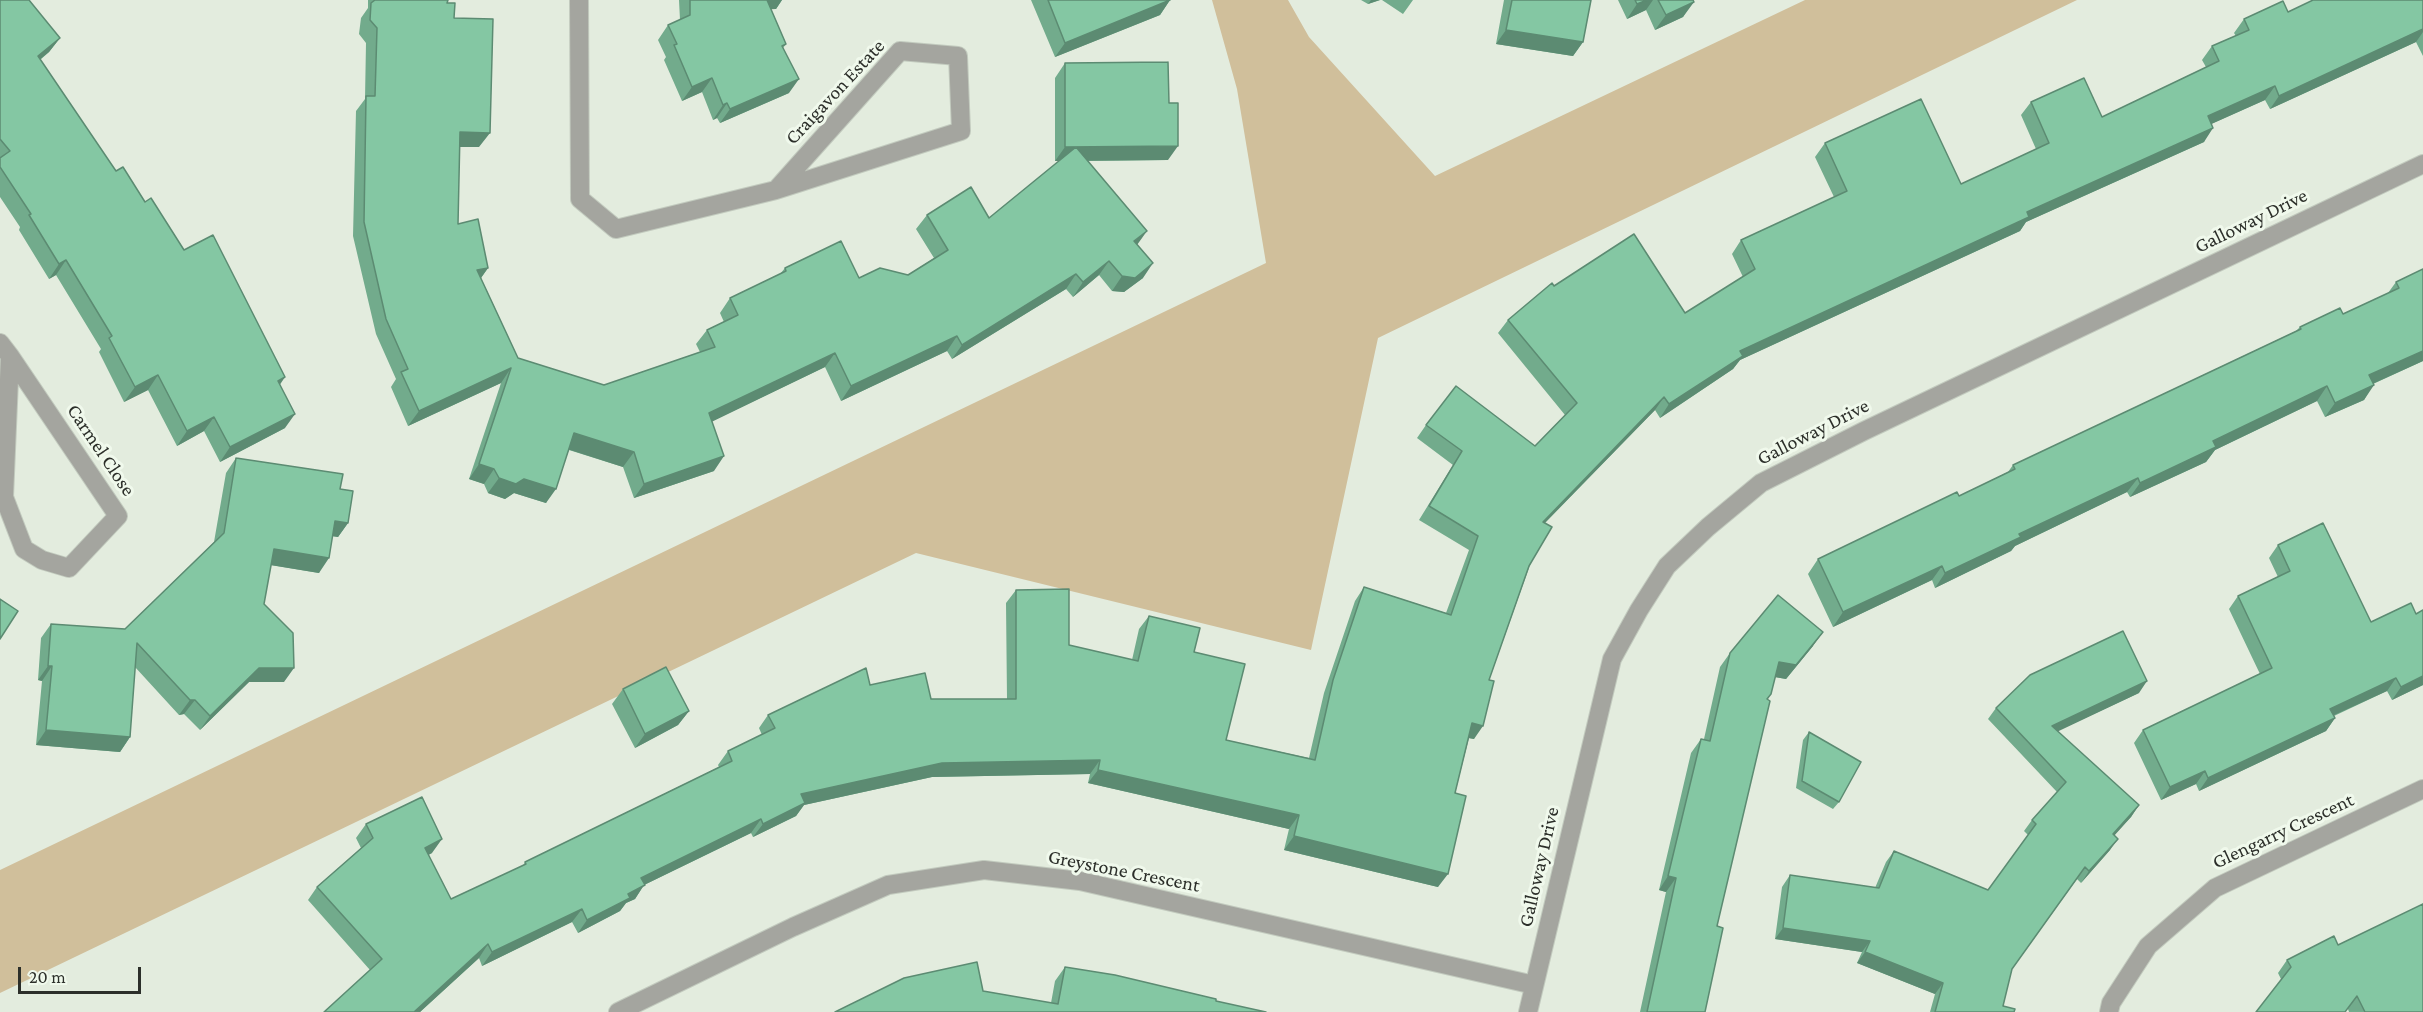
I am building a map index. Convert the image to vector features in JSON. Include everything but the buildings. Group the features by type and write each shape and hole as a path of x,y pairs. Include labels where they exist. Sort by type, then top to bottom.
{"street":[{"name":"Craigavon Estate","path":"579,0 580,199 616,229 776,190 961,131 958,57 900,51 776,190"},
{"name":"Galloway Drive","path":"1528,1012 1612,659 1667,566 1707,527 1761,483 1853,436 2423,164"},
{"name":"Carmel Close","path":"5,349 118,516 69,568 42,560 24,549 4,497 5,349"},
{"name":"Glengarry Crescent","path":"2109,1012 2111,1003 2148,946 2215,888 2423,789"},
{"name":"Greystone Crescent","path":"618,1012 793,927 888,885 984,870 1080,881 1534,986"}],"shaded area":[{"path":"1212,0 1288,0 1309,37 1435,176 1805,0 2077,0 1378,338 1311,650 916,553 0,993 0,870 1266,263 1237,89"}]}
